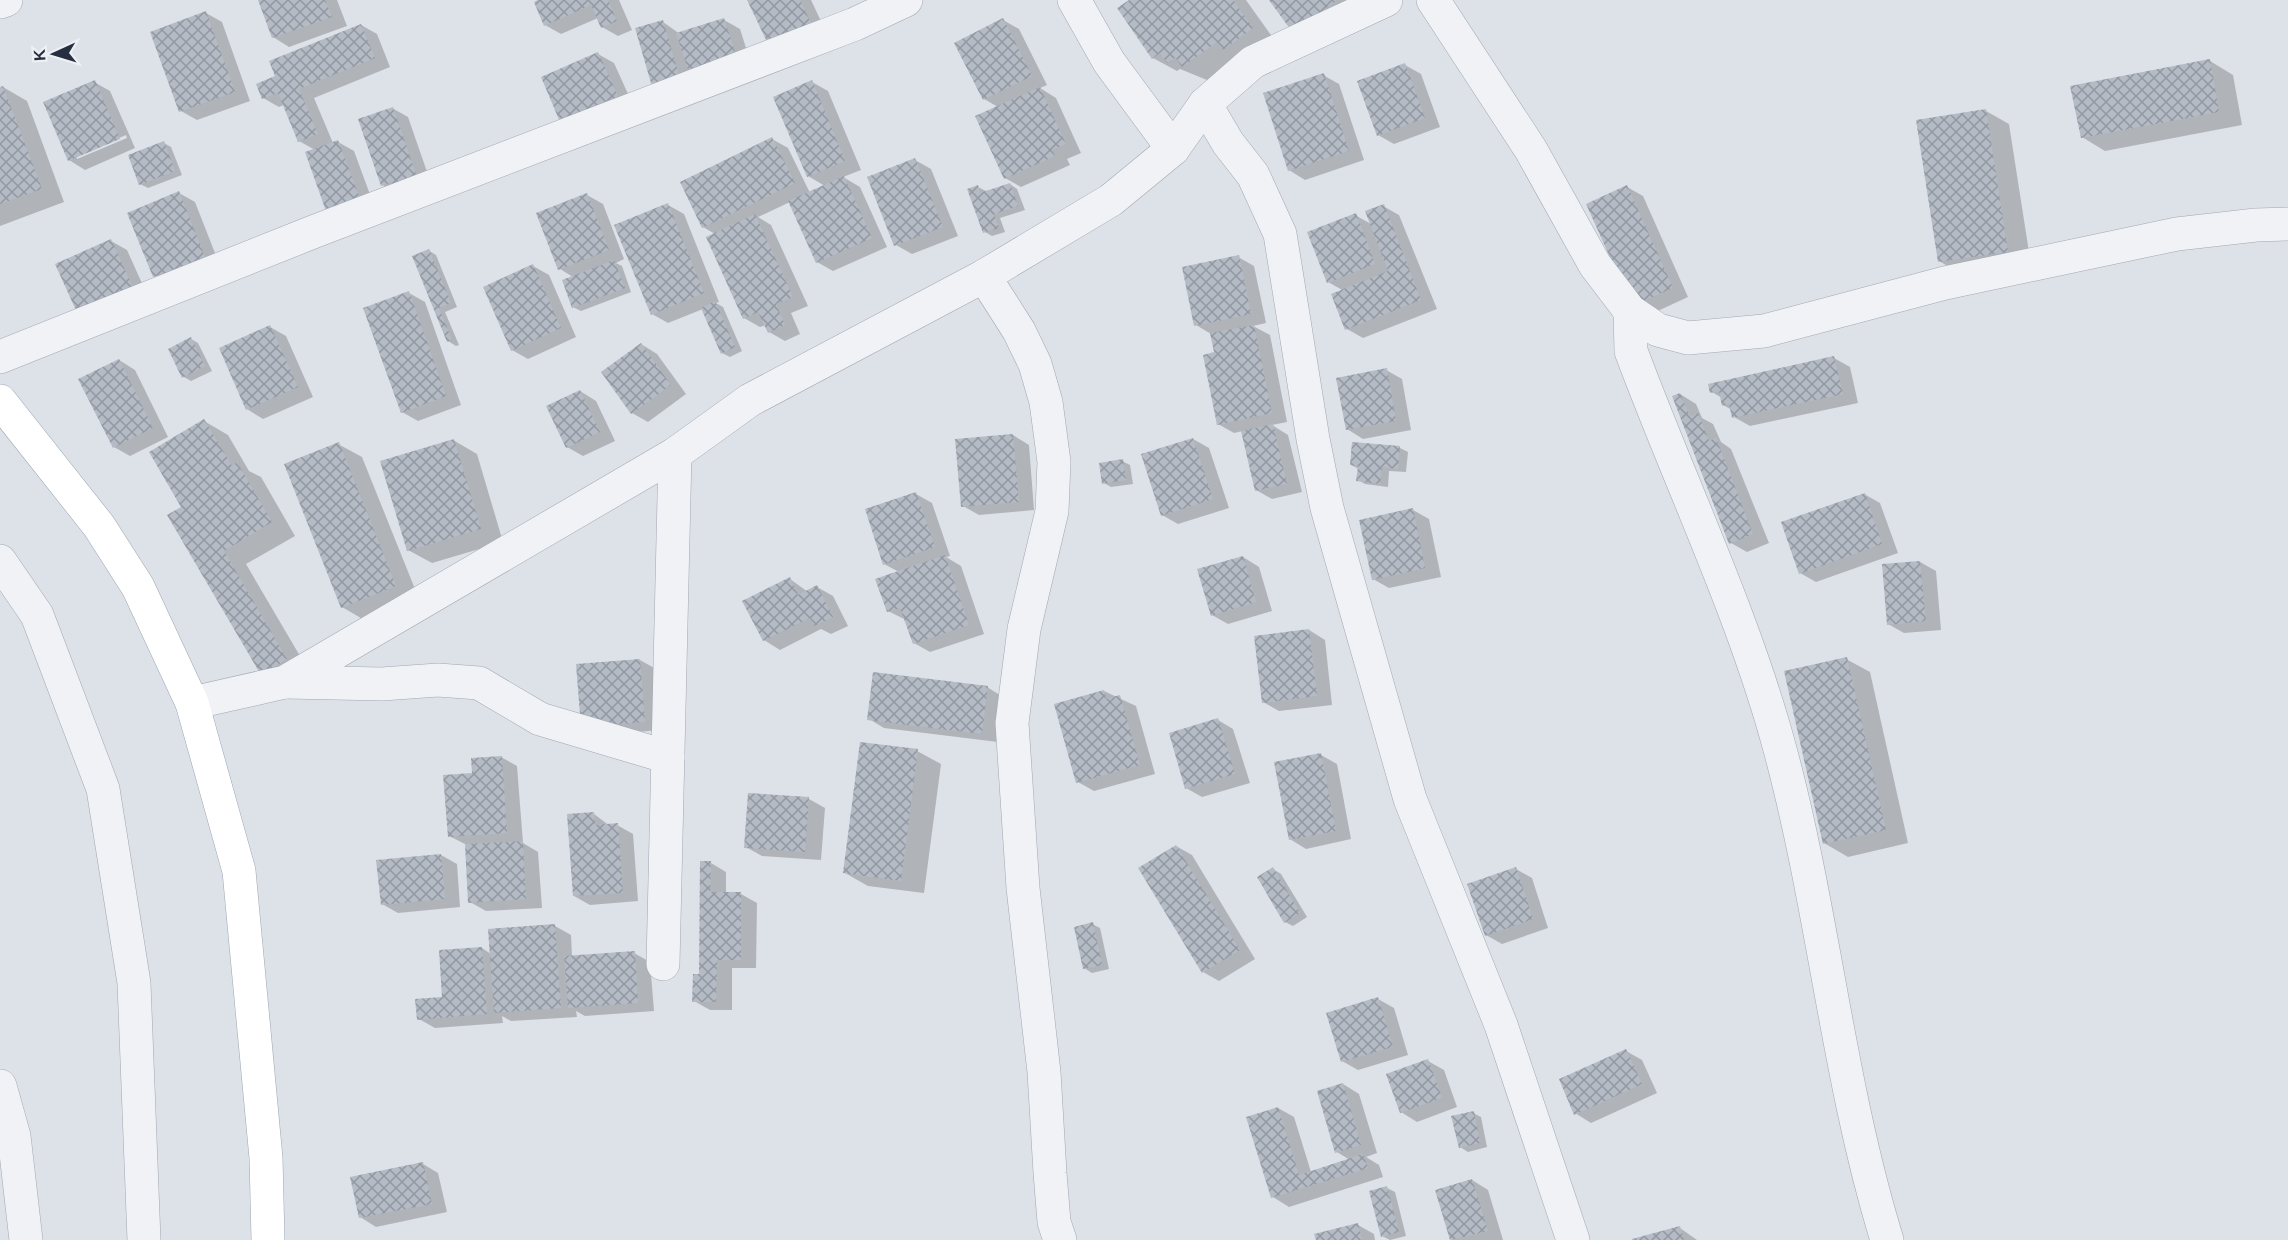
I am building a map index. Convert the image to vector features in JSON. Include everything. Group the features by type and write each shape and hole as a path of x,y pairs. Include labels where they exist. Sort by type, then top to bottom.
{"main road":[{"path":"0,401 99,526 138,587 192,703 239,871 266,1158 268,1240"}],"street":[{"path":"0,2 6,0"},
{"path":"0,357 335,223 855,24 906,0"},
{"path":"1074,0 1109,62 1173,149"},
{"path":"285,682 675,454 750,400 984,276 1111,200 1173,149 1205,104 1253,62 1386,0"},
{"path":"1433,0 1531,150 1595,265 1630,310 1658,330 1688,338 1721,337 1764,331 1945,283 2177,234 2256,225 2288,224"},
{"path":"1205,104 1228,143 1253,175 1280,234 1311,428 1327,508 1410,799 1502,1025 1573,1240"},
{"path":"984,276 1019,331 1035,364 1046,402 1054,462 1052,511 1024,629 1012,723 1023,888 1044,1072 1054,1222 1060,1240"},
{"path":"1630,310 1631,351 1756,670 1781,753 1832,989 1847,1085 1870,1185 1887,1240"},
{"path":"663,964 675,454"},
{"path":"0,561 37,615 102,789 134,983 144,1240"},
{"path":"192,703 285,682 382,684 438,680 479,683 540,719 668,757"},
{"path":"0,1086 14,1136 26,1240"}],"building":[{"path":"258,0 325,0 332,17 272,38"},
{"path":"538,0 608,0 617,21 601,28 591,5 544,26 534,2"},
{"path":"747,0 800,0 811,23 768,44"},
{"path":"1129,0 1233,0 1253,28 1223,50 1217,42 1182,67 1175,57 1167,63 1160,53 1152,59 1117,8"},
{"path":"1269,0 1337,0 1293,33"},
{"path":"206,11 235,92 179,112 150,32"},
{"path":"724,18 738,61 690,76 676,33"},
{"path":"1003,18 1032,76 983,100 954,43"},
{"path":"663,20 681,82 653,90 635,28"},
{"path":"361,24 375,58 299,89 318,134 298,142 278,93 262,99 256,84 275,76 269,61"},
{"path":"598,52 618,96 560,122 541,77"},
{"path":"2210,59 2219,112 2081,138 2070,86"},
{"path":"1405,63 1425,118 1377,136 1357,81"},
{"path":"1324,73 1349,151 1288,171 1263,93"},
{"path":"95,80 120,139 68,161 43,102"},
{"path":"812,80 845,161 807,177 773,97"},
{"path":"3,86 42,189 0,204 0,87"},
{"path":"1040,87 1066,144 1052,150 1055,156 1004,179 975,116"},
{"path":"393,107 419,183 395,191 392,182 381,186 358,119"},
{"path":"1986,109 2008,252 1938,262 1916,120"},
{"path":"772,137 795,183 702,228 680,182"},
{"path":"338,140 360,199 326,211 305,152"},
{"path":"164,141 175,171 139,185 128,155"},
{"path":"915,158 943,227 894,246 867,177"},
{"path":"844,176 872,238 816,263 788,201"},
{"path":"1010,183 1018,206 994,214 999,228 983,233 967,189 978,185 980,193"},
{"path":"1627,185 1673,288 1632,306 1586,204"},
{"path":"179,191 209,267 167,283 163,273 153,277 127,213"},
{"path":"587,193 609,250 558,270 536,213"},
{"path":"668,203 704,293 651,315 614,225"},
{"path":"1384,204 1421,300 1345,330 1331,294 1388,271 1365,211"},
{"path":"1356,213 1375,264 1327,283 1307,232"},
{"path":"755,214 793,297 776,304 785,325 768,333 758,312 743,319 706,237"},
{"path":"111,239 135,292 79,317 55,264"},
{"path":"429,249 451,303 439,308 452,340 447,342 412,256"},
{"path":"1239,255 1251,314 1194,326 1182,267"},
{"path":"614,260 625,288 572,308 562,280"},
{"path":"533,264 561,328 511,351 483,287"},
{"path":"409,291 446,396 401,413 363,308"},
{"path":"715,301 735,347 721,354 701,308"},
{"path":"270,325 298,387 246,410 219,348"},
{"path":"1254,325 1272,413 1217,425 1203,355 1214,352 1210,333"},
{"path":"191,337 205,366 182,378 168,349"},
{"path":"641,343 671,385 631,414 601,372"},
{"path":"1834,356 1843,394 1732,418 1729,404 1722,406 1719,391 1710,393 1708,384"},
{"path":"119,359 153,428 113,448 78,379"},
{"path":"1387,368 1396,421 1346,430 1336,378"},
{"path":"580,390 600,432 566,448 546,406"},
{"path":"1680,393 1690,417 1698,413 1709,441 1716,438 1753,534 1729,544 1672,396"},
{"path":"204,419 232,466 237,462 272,522 224,551 287,659 261,675 167,515 181,507 149,452"},
{"path":"1273,424 1287,484 1255,491 1241,431"},
{"path":"1013,434 1019,502 961,507 955,439"},
{"path":"1193,438 1213,499 1161,516 1141,454"},
{"path":"454,439 481,529 407,551 380,461"},
{"path":"339,442 396,586 341,608 284,464"},
{"path":"1352,442 1400,446 1398,469 1382,467 1380,484 1356,481 1358,466 1350,465"},
{"path":"1123,459 1126,480 1102,484 1099,463"},
{"path":"916,492 935,547 883,565 865,509"},
{"path":"1865,493 1882,544 1799,574 1781,522"},
{"path":"1413,508 1425,568 1372,580 1359,520"},
{"path":"945,555 969,625 913,644 900,608 887,612 875,579"},
{"path":"1243,556 1256,602 1211,616 1197,569"},
{"path":"1920,561 1926,621 1887,625 1882,564"},
{"path":"790,577 798,595 817,585 833,617 814,626 810,618 763,641 742,601"},
{"path":"1309,629 1317,696 1262,703 1254,636"},
{"path":"1847,657 1886,830 1823,844 1784,671"},
{"path":"640,659 645,722 581,727 576,664"},
{"path":"873,672 988,686 982,734 867,720"},
{"path":"1104,690 1106,699 1120,695 1140,765 1076,783 1054,704"},
{"path":"1218,718 1235,774 1185,789 1169,733"},
{"path":"860,742 918,749 901,881 843,873"},
{"path":"1321,753 1336,831 1289,840 1274,762"},
{"path":"502,756 507,833 448,837 443,775 472,773 471,758"},
{"path":"748,793 809,797 805,852 744,848"},
{"path":"594,812 595,825 618,823 623,893 573,896 567,814"},
{"path":"523,841 526,899 468,903 465,844"},
{"path":"1176,845 1240,950 1202,973 1138,868"},
{"path":"441,854 445,899 381,905 376,860"},
{"path":"700,861 711,861 710,892 741,892 741,960 717,960 716,1002 692,1002 693,974 699,974"},
{"path":"1273,867 1300,913 1284,923 1257,877"},
{"path":"1516,867 1533,919 1485,936 1467,884"},
{"path":"1093,922 1102,965 1083,969 1074,927"},
{"path":"555,924 561,1008 494,1013 488,929"},
{"path":"482,947 487,1014 417,1020 415,999 442,997 439,950"},
{"path":"635,951 638,1003 568,1008 564,956"},
{"path":"1378,997 1393,1047 1341,1062 1326,1013"},
{"path":"1626,1049 1642,1084 1574,1115 1559,1079"},
{"path":"1428,1059 1442,1098 1400,1113 1386,1074"},
{"path":"1343,1083 1361,1145 1335,1153 1317,1091"},
{"path":"1278,1107 1299,1175 1363,1154 1368,1168 1271,1198 1246,1117"},
{"path":"1474,1111 1480,1143 1459,1148 1451,1116"},
{"path":"423,1162 432,1204 359,1218 350,1177"},
{"path":"1472,1179 1488,1231 1450,1240 1435,1190"},
{"path":"1387,1186 1399,1232 1381,1237 1369,1191"},
{"path":"1358,1223 1362,1240 1316,1240 1314,1234"},
{"path":"1680,1226 1684,1240 1632,1240 1632,1239"}]}
